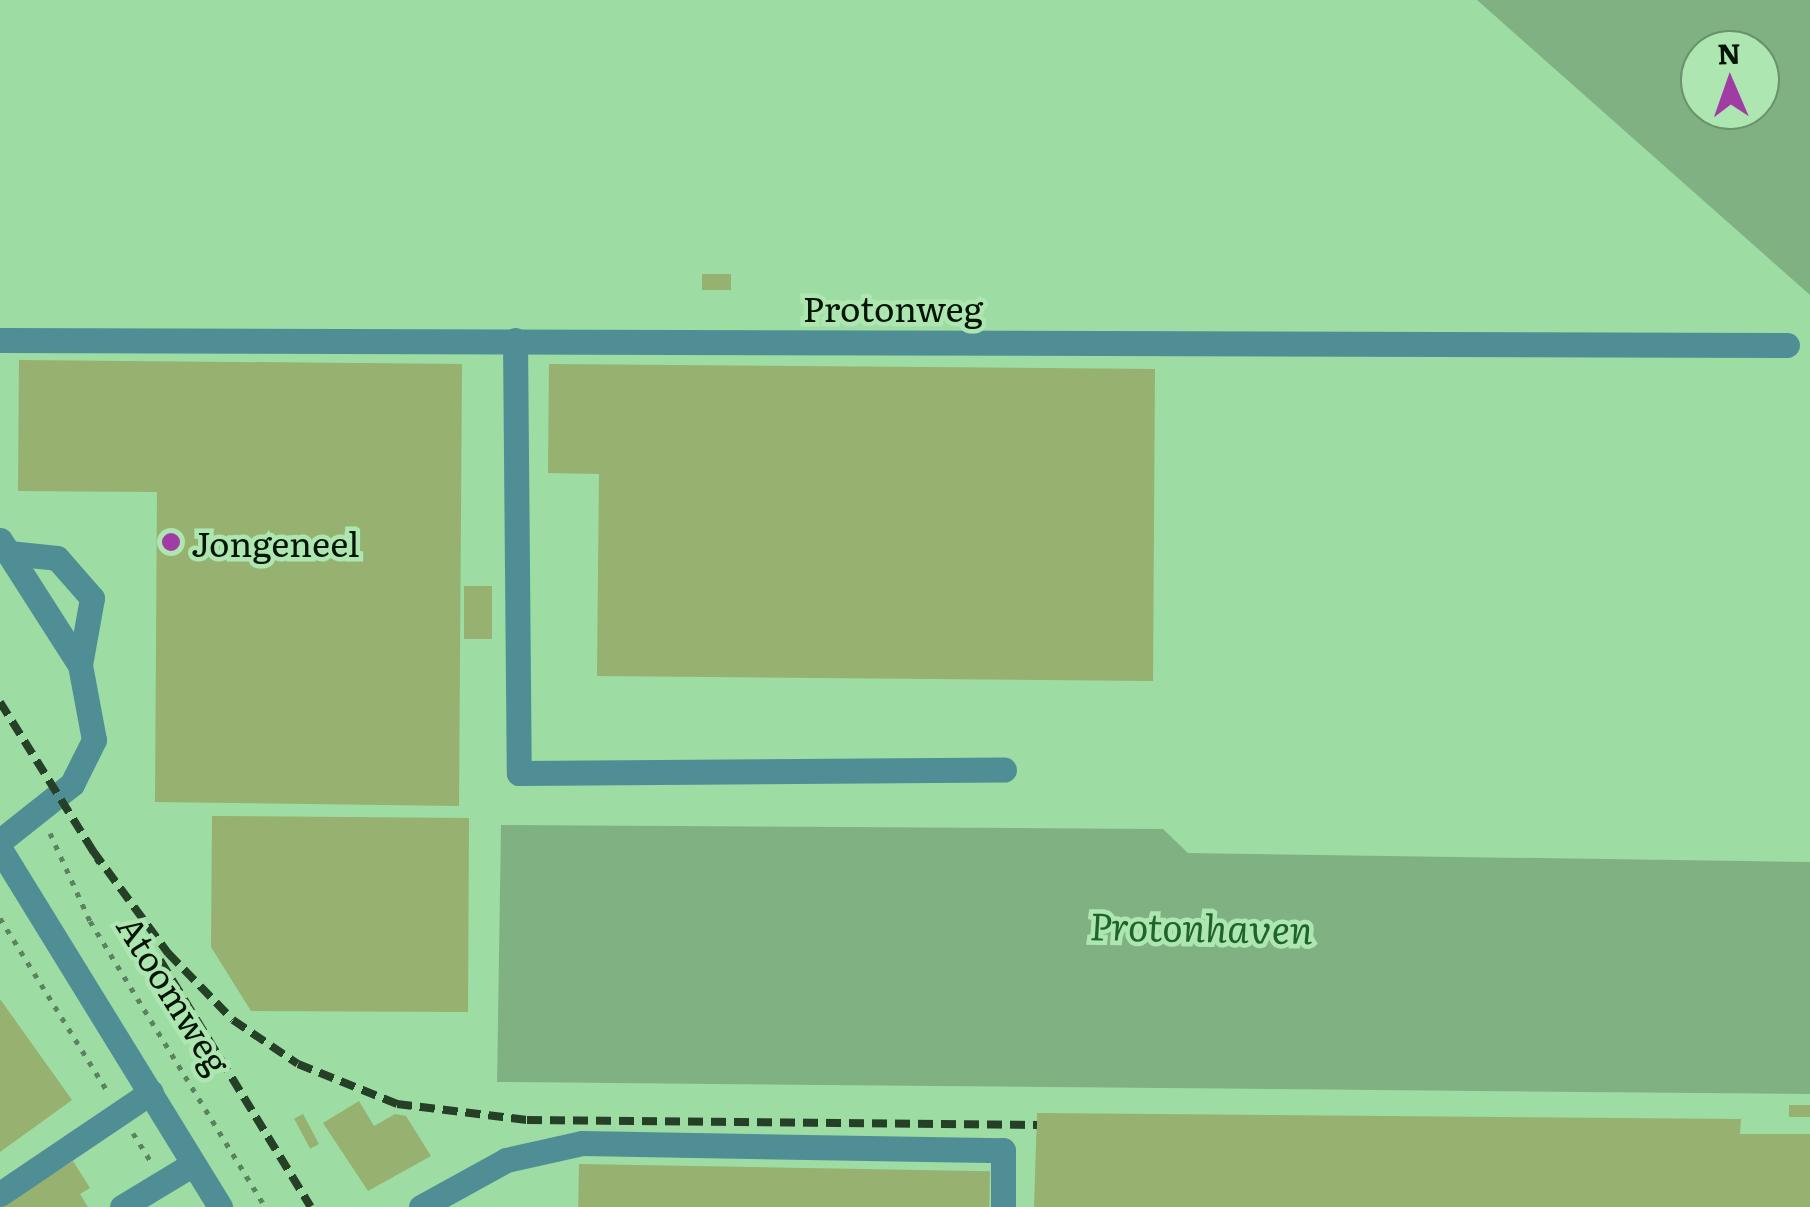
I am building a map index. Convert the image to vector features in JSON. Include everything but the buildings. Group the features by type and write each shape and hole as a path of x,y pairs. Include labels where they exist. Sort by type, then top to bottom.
{"street":[{"name":"Protonweg","path":"0,340 1787,345"},
{"path":"515,340 519,773 1004,770"},
{"path":"5,547 80,665"},
{"path":"0,841 78,776 94,740 80,665 92,598 56,558 5,547"},
{"name":"Atoomweg","path":"0,849 220,1207"},
{"path":"0,1194 151,1092"},
{"path":"421,1207 506,1160 582,1144 1003,1150 1003,1207"},
{"path":"122,1207 193,1164"}],"path":[{"name":"Atoomweg","path":"38,812 90,922 265,1207"},
{"path":"0,918 163,1182"}],"shaded area":[{"path":"0,0 1477,0 1810,295 1810,862 1187,853 1162,829 501,825 497,1082 1810,1094 1810,1207 0,1207"}],"water":[{"path":"1477,0 1810,0 1810,295"},
{"name":"Protonhaven","path":"501,825 1163,829 1188,853 1810,862 1810,1094 497,1082"}],"railway":[{"path":"0,702 100,862"},
{"path":"93,851 168,953 233,1020 298,1064 397,1104 527,1120 1037,1125"},
{"path":"160,960 311,1207"}],"place":[{"name":"Jongeneel","path":"171,542"}]}
